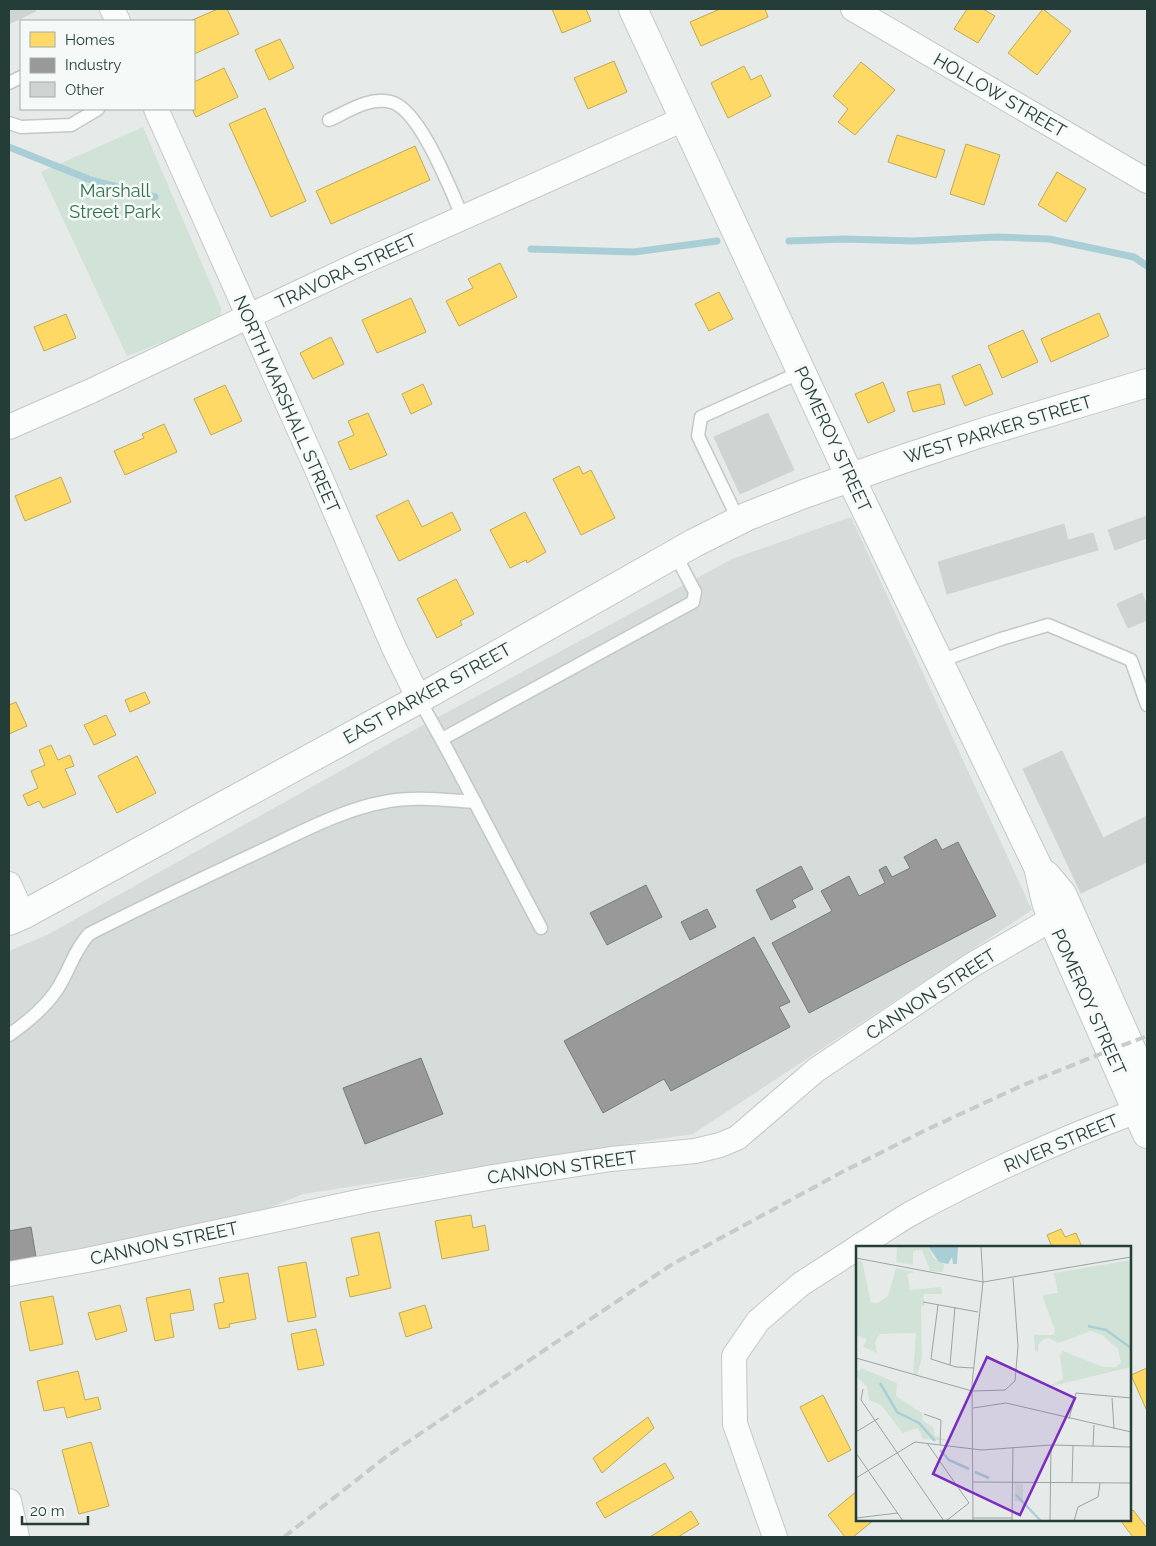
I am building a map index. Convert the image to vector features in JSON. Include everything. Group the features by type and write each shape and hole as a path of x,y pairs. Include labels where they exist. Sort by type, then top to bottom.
{"street":[{"name":"POMEROY STREET","path":"633,9 851,479 1038,867 1046,902 1052,918 1142,1123"},
{"name":"HOLLOW STREET","path":"853,9 1147,181"},
{"name":"NORTH MARSHALL STREET","path":"156,110 319,474 394,648 419,699"},
{"name":"TRAVORA STREET","path":"9,427 91,391 361,263 684,119"},
{"name":"WEST PARKER STREET","path":"851,479 903,459 981,433 1147,383"},
{"name":"EAST PARKER STREET","path":"16,918 419,699 675,554 739,521 804,494 851,479"},
{"name":"POMEROY STREET","path":"1038,867 1062,894 1147,1084"},
{"path":"9,884 16,918"},
{"name":"CANNON STREET","path":"9,1274 87,1260 367,1200 464,1182 611,1159 695,1151 720,1145 737,1138 816,1070 972,965 1052,918"},
{"name":"RIVER STREET","path":"861,1246 909,1215 985,1176 1088,1130 1142,1123"},
{"name":"RIVER STREET","path":"775,1537 735,1424 734,1356 758,1320 801,1284 856,1249"}],"lane":[{"path":"329,120 370,102 392,102 412,116 430,147 463,218"},
{"path":"9,123 21,127 72,125 96,110"},
{"path":"739,521 698,436 701,417 801,372"},
{"path":"442,739 693,602 695,592 675,554"},
{"path":"940,661 1001,639 1048,625 1131,660 1147,705"},
{"path":"419,699 541,928"},
{"path":"9,1035 33,1018 62,983 79,946 89,934 167,895 301,832 356,809 383,802 418,798 475,802"}],"shaded area":[{"path":"851,517 1032,910 693,1134 303,1194 245,1218 9,1269 9,951 47,935 401,737 732,559"}],"green space":[{"name":"Marshall Street Park","path":"143,127 221,308 220,320 127,356 41,172"}],"building: Homes":[{"path":"218,9 227,9 239,34 195,54 195,20 192,20"},
{"path":"552,9 586,9 591,21 562,33"},
{"path":"720,9 765,9 768,17 701,46 690,22"},
{"path":"967,9 983,9 995,16 978,43 954,29"},
{"path":"1043,9 1071,31 1037,75 1008,53"},
{"path":"280,39 294,68 269,80 255,50"},
{"path":"614,61 627,92 588,109 574,78"},
{"path":"861,62 895,90 855,135 838,122 848,109 833,96"},
{"path":"744,66 751,80 761,75 771,96 728,118 711,83"},
{"path":"224,68 238,97 196,117 192,110 195,110 195,82"},
{"path":"265,108 306,201 271,217 229,124"},
{"path":"897,135 945,150 936,178 888,162"},
{"path":"966,144 1000,155 984,205 950,194"},
{"path":"415,146 430,180 331,224 316,191"},
{"path":"1057,172 1086,189 1066,222 1038,205"},
{"path":"500,263 517,297 459,326 446,301 473,288 468,279"},
{"path":"719,292 733,319 709,331 695,304"},
{"path":"411,298 426,332 377,353 362,320"},
{"path":"1099,313 1109,336 1051,362 1041,339"},
{"path":"66,314 76,338 44,351 34,327"},
{"path":"1023,330 1038,362 1002,378 988,346"},
{"path":"331,337 344,364 313,379 300,353"},
{"path":"980,364 993,394 965,406 952,376"},
{"path":"883,382 895,411 868,423 855,394"},
{"path":"423,384 432,404 411,414 402,394"},
{"path":"940,384 945,404 913,412 907,392"},
{"path":"225,385 242,421 211,435 194,399"},
{"path":"368,413 387,455 350,470 338,442 354,435 348,421"},
{"path":"164,424 177,452 125,475 114,451 144,438 142,434"},
{"path":"579,466 583,474 591,470 615,518 581,535 553,479"},
{"path":"61,477 71,502 25,521 15,496"},
{"path":"408,500 422,527 452,512 461,530 399,561 376,516"},
{"path":"525,512 546,552 527,563 526,560 510,568 490,530"},
{"path":"456,579 474,614 460,621 462,625 437,638 417,599"},
{"path":"145,692 150,703 130,712 125,700"},
{"path":"16,702 27,726 9,734 9,705"},
{"path":"106,715 116,735 94,745 84,725"},
{"path":"51,745 58,760 70,755 74,766 65,769 76,794 43,808 39,801 28,806 23,795 38,788 31,771 45,765 39,750"},
{"path":"137,756 156,793 117,813 98,776"},
{"path":"471,1215 473,1228 485,1225 489,1250 442,1259 435,1221"},
{"path":"1061,1229 1065,1237 1076,1233 1082,1246 1052,1246 1047,1235"},
{"path":"379,1232 391,1288 350,1297 346,1278 359,1275 351,1238"},
{"path":"306,1262 316,1317 288,1322 278,1267"},
{"path":"248,1273 256,1319 229,1324 230,1327 219,1329 214,1304 224,1302 219,1278"},
{"path":"190,1289 194,1310 170,1314 174,1337 155,1341 146,1298"},
{"path":"53,1296 63,1344 30,1351 20,1302"},
{"path":"120,1305 127,1331 96,1340 88,1313"},
{"path":"425,1305 432,1328 406,1337 399,1313"},
{"path":"316,1329 324,1365 298,1370 291,1334"},
{"path":"1147,1368 1147,1411 1131,1375"},
{"path":"78,1371 85,1400 98,1397 101,1409 67,1418 64,1407 44,1411 37,1381"},
{"path":"823,1395 851,1450 828,1462 800,1407"},
{"path":"648,1417 654,1428 602,1473 593,1458"},
{"path":"91,1442 109,1506 79,1514 62,1450"},
{"path":"665,1463 674,1478 605,1518 596,1503"},
{"path":"856,1492 856,1521 873,1521 853,1537 845,1537 828,1515"},
{"path":"1133,1510 1147,1528 1147,1537 1133,1537 1121,1521 1131,1521 1131,1511"},
{"path":"691,1511 699,1524 678,1537 650,1537"}],"building: Industry":[{"path":"936,839 942,850 958,842 996,916 809,1013 772,943 832,911 821,891 849,876 859,896 885,883 879,870 886,866 892,877 910,868 904,857"},
{"path":"801,866 813,889 792,900 796,907 771,920 756,890"},
{"path":"646,885 662,917 607,945 590,913"},
{"path":"707,909 716,927 690,940 681,922"},
{"path":"754,937 790,1002 779,1007 790,1027 671,1091 664,1079 603,1113 564,1041"},
{"path":"421,1058 443,1114 365,1144 343,1088"},
{"path":"31,1227 36,1257 9,1262 9,1231"}],"building: Other":[{"path":"9,9 34,9 36,11 9,24"},
{"path":"768,413 794,470 740,494 714,437"},
{"path":"1147,516 1147,538 1115,550 1108,530"},
{"path":"1064,524 1068,540 1093,533 1098,550 947,594 938,562"},
{"path":"1142,593 1147,606 1147,620 1128,628 1117,604"},
{"path":"1062,751 1103,838 1147,816 1147,862 1081,893 1023,769"}],"waterway":[{"path":"9,147 91,180 155,197"},
{"path":"789,241 845,239 913,241 997,237 1049,239 1134,257 1147,266"},
{"path":"531,249 634,252 717,241"}],"railway":[{"path":"284,1537 387,1456 671,1265 844,1171 928,1129 1021,1086 1147,1036"}]}
